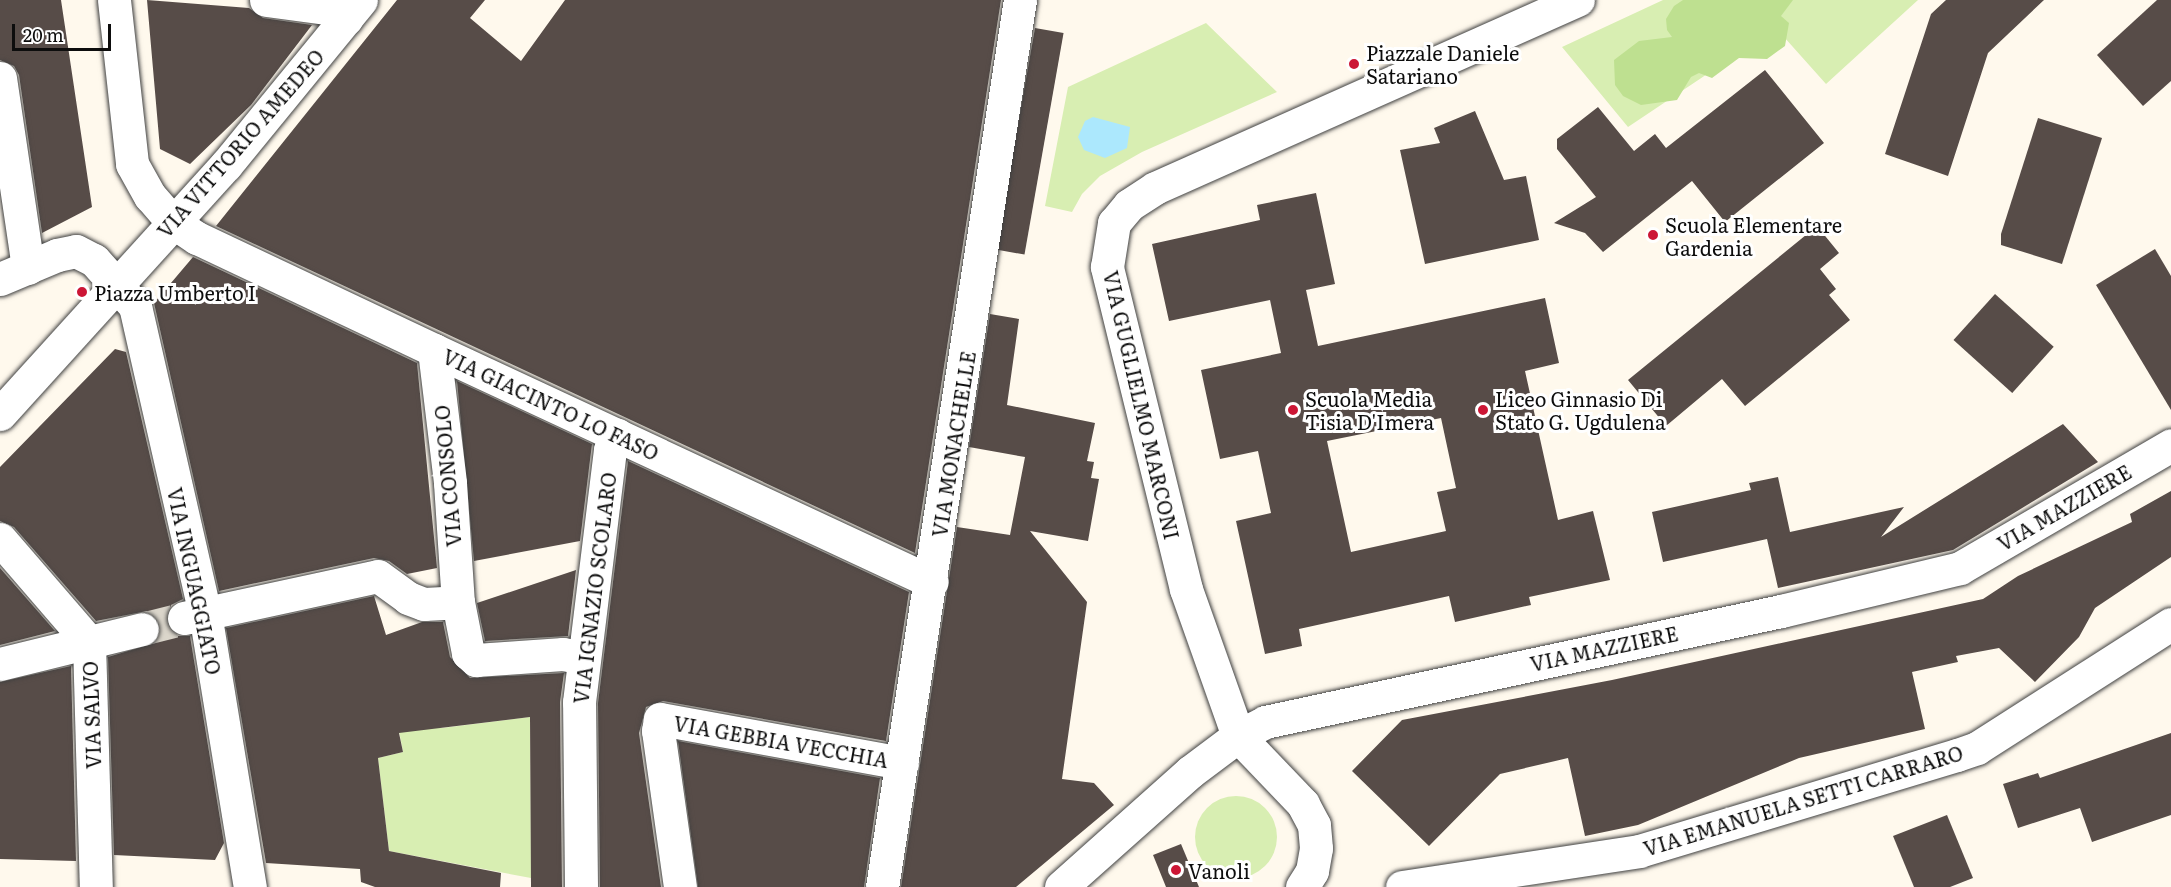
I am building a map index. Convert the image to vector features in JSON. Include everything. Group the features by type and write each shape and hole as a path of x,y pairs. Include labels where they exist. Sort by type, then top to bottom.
{"street":[{"name":"VIA GIACINTO LO FASO","path":"114,0 132,164 150,196 173,222 197,238 932,582"},
{"path":"266,0 354,9"},
{"name":"VIA MONACHELLE","path":"882,887 932,582 1020,0"},
{"name":"VIA GUGLIELMO MARCONI","path":"1238,736 1186,589 1115,302 1107,267 1113,223 1129,205 1155,188 1578,0"},
{"name":"VIA VITTORIO AMEDEO","path":"0,414 226,165 354,9"},
{"path":"0,78 14,273"},
{"name":"VIA INGUAGGIATO","path":"14,273 76,251 94,260 118,284 131,299 137,313 194,616 250,887"},
{"name":"VIA CONSOLO","path":"434,350 450,483 458,602 468,652 476,660 563,654 583,658"},
{"name":"VIA IGNAZIO SCOLARO","path":"581,887 579,702 610,450 617,434"},
{"name":"VIA MAZZIERE","path":"1071,881 1238,736 1265,722 1781,611 1960,568 2171,445"},
{"name":"VIA SALVO","path":"0,539 88,642 96,887"},
{"path":"194,616 378,576 408,598 424,603 458,602"},
{"name":"VIA EMANUELA SETTI CARRARO","path":"1402,887 1639,850 1957,755 1977,748 2171,624"},
{"path":"0,664 142,629"},
{"name":"VIA GEBBIA VECCHIA","path":"680,887 658,731 660,719 902,763"},
{"path":"1238,736 1303,804 1314,825 1316,848 1312,871 1302,887"}],"green space":[{"path":"1663,0 1918,0 1826,84 1776,28 1628,127 1562,47"},
{"path":"1683,0 1793,0 1781,16 1789,23 1785,46 1767,59 1739,58 1712,78 1699,73 1691,77 1677,100 1641,105 1623,96 1615,85 1614,60 1639,41 1672,37 1667,30 1666,19 1674,6"},
{"path":"1206,23 1277,92 1142,152 1100,176 1082,194 1072,212 1045,206 1068,87"},
{"path":"396,715 442,728 530,717 531,878 389,851 378,758 403,752"},
{"path":"1228,796 1244,796 1259,803 1270,814 1277,829 1274,853 1265,866 1244,878 1228,878 1213,871 1202,860 1195,845 1195,829 1202,814 1213,803"}],"water":[{"path":"1093,117 1130,127 1127,148 1105,158 1084,150 1078,137 1085,121"}],"building":[{"path":"0,0 61,0 92,207 42,233 19,75 14,66 0,60"},
{"path":"147,0 249,8 263,18 312,25 251,105 190,164 160,149"},
{"path":"397,0 485,0 470,18 521,61 565,0 1001,0 915,553 216,226"},
{"path":"1946,0 2044,0 1988,53 1948,176 1885,154 1931,14"},
{"path":"2157,0 2171,0 2171,81 2143,106 2097,55"},
{"path":"1035,28 1064,33 1024,255 996,250"},
{"path":"1765,70 1824,143 1725,222 1692,181 1603,252 1585,233 1554,223 1596,197 1557,149 1557,139 1598,107 1634,151 1655,134 1666,148"},
{"path":"1475,111 1504,180 1526,176 1539,240 1425,264 1400,150 1440,143 1434,128"},
{"path":"2038,118 2102,138 2062,264 2001,245 2001,234"},
{"path":"1316,193 1335,284 1306,290 1318,346 1545,298 1559,363 1525,371 1558,520 1593,511 1610,580 1529,597 1531,605 1455,622 1449,596 1299,629 1302,646 1265,654 1236,521 1271,513 1258,451 1220,459 1201,370 1281,353 1270,300 1169,321 1152,244 1260,220 1257,205","holes":["1441,418 1456,488 1437,492 1446,531 1351,552 1327,441"]},
{"path":"1817,226 1839,253 1820,269 1836,289 1829,295 1850,320 1745,406 1722,379 1666,426 1628,380"},
{"path":"2155,249 2171,276 2171,410 2096,285"},
{"path":"193,257 417,363 437,568 407,574 389,561 374,558 219,591 154,303"},
{"path":"1995,294 2054,347 2012,393 1954,340"},
{"path":"990,314 1019,319 1007,405 1095,423 1087,461 1094,462 1091,478 1099,479 1088,541 1030,531 1087,602 1062,779 1094,783 1114,805 1016,887 901,887 957,527 1010,535 1025,457 969,447"},
{"path":"115,349 126,352 183,599 171,605 166,621 178,636 190,636 224,843 215,860 114,855 108,657 155,643 160,624 147,611 96,621 14,527 0,521 0,467"},
{"path":"457,381 592,444 580,541 474,561"},
{"path":"2063,424 2098,462 1953,550 1778,588 1767,539 1663,562 1652,512 1751,490 1749,483 1778,477 1790,532 1904,507 1881,537"},
{"path":"628,461 909,592 886,741 663,701 646,707 639,733 661,887 600,887 598,703"},
{"path":"2171,491 2171,557 2095,608 2079,637 2035,682 1999,648 1956,656 1958,662 1912,672 1925,729 1799,758 1638,825 1585,836 1568,758 1500,774 1429,846 1352,771 1402,720 1612,680 1983,599 2018,576 2132,522 2130,514"},
{"path":"0,568 55,631 0,645"},
{"path":"576,570 568,636 485,641 477,603"},
{"path":"374,596 386,635 422,622 443,622 450,657 470,678 564,673 560,702 562,887 531,887 530,717 399,733 403,752 378,758 389,851 501,873 500,887 375,887 361,882 360,869 266,863 226,628"},
{"path":"71,666 76,861 0,859 0,682"},
{"path":"2171,733 2171,815 2092,842 2080,808 2018,828 2003,784 2038,773 2040,778"},
{"path":"678,741 880,778 864,887 698,887"},
{"path":"1947,815 1973,878 1950,887 1914,887 1893,836"},
{"name":"Vanoli","path":"1181,844 1199,887 1166,887 1153,855"}],"tunnel":[{"path":"142,629 182,619"}],"place":[{"name":"Piazzale Daniele Satariano","path":"1354,64"},
{"name":"Scuola Elementare Gardenia","path":"1653,235"},
{"name":"Piazza Umberto I","path":"82,292"},
{"name":"Scuola Media Tisia D'Imera","path":"1293,410"},
{"name":"Liceo Ginnasio Di Stato G. Ugdulena","path":"1483,410"},
{"name":"Vanoli","path":"1176,870"}]}
